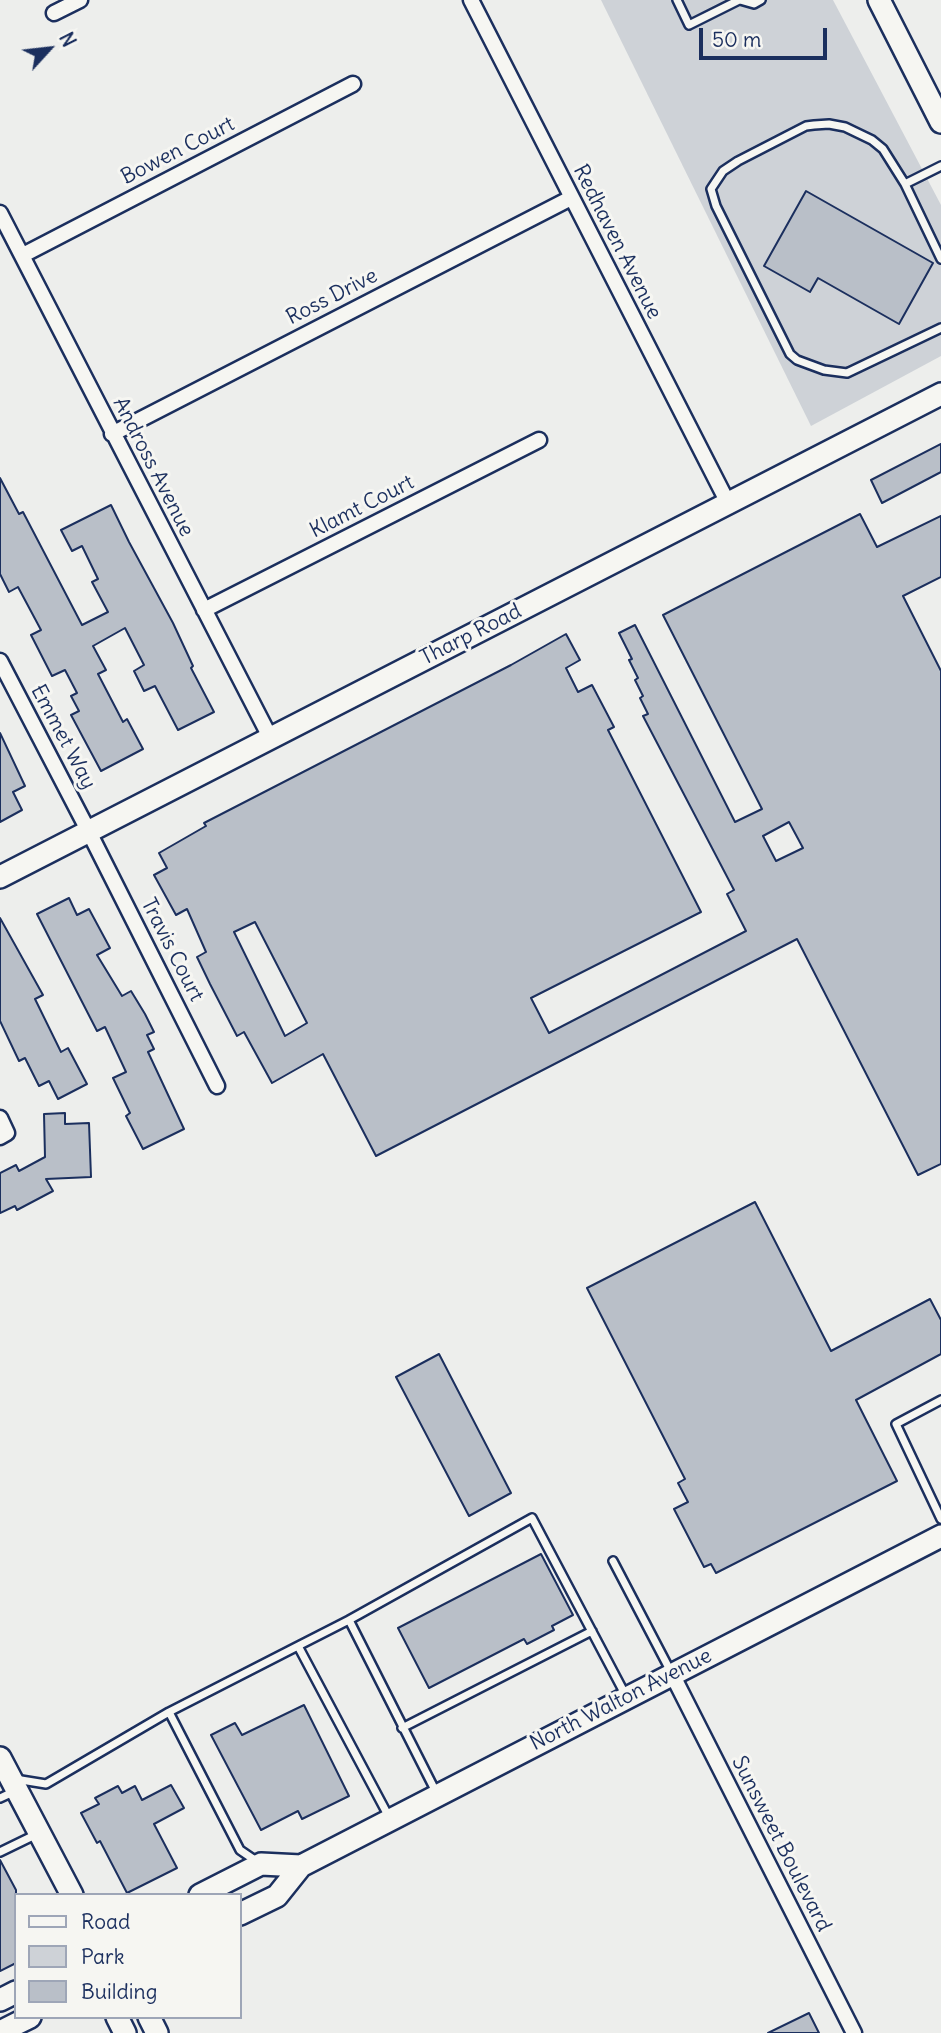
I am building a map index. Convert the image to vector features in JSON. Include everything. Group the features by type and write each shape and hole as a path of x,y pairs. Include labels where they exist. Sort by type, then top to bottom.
{"street":[{"path":"54,13 80,0"},
{"name":"Redhaven Avenue","path":"471,0 728,503"},
{"path":"879,0 941,121"},
{"name":"Bowen Court","path":"23,256 353,84"},
{"name":"Ross Drive","path":"112,434 571,198"},
{"name":"Andross Avenue","path":"0,213 271,738"},
{"name":"Tharp Road","path":"0,877 941,394"},
{"name":"Klamt Court","path":"204,610 539,440"},
{"name":"Emmet Way","path":"0,661 89,832"},
{"name":"Travis Court","path":"89,832 217,1086"},
{"path":"0,1118 4,1135"},
{"name":"North Walton Avenue","path":"242,1913 277,1896 301,1866 941,1536"},
{"name":"Sunsweet Boulevard","path":"672,1674 854,2033"},
{"path":"0,1758 9,1789 39,1833 71,1893"},
{"path":"204,1893 261,1864 301,1866"},
{"path":"0,2032 26,2019"}],"lane":[{"path":"677,0 689,25 740,0 754,4 761,0"},
{"path":"941,259 905,184 883,149 872,140 845,127 821,124 806,127 738,161 723,171 712,189 716,206 790,354 797,360 824,370 847,373 941,328"},
{"path":"905,184 941,166"},
{"path":"941,1400 896,1424 941,1519"},
{"path":"9,1789 46,1784 169,1712 349,1620 532,1518 627,1697"},
{"path":"613,1561 672,1674"},
{"path":"349,1620 438,1795"},
{"path":"402,1728 592,1631"},
{"path":"298,1646 390,1820"},
{"path":"169,1712 240,1850 261,1864"},
{"path":"0,1852 39,1833"}],"green space":[{"path":"601,0 833,0 941,205 941,356 811,426"}],"building":[{"path":"806,191 933,263 899,324 818,278 810,292 764,266"},
{"path":"941,444 941,472 882,503 871,480"},
{"path":"0,478 19,514 23,512 82,625 108,612 92,582 98,579 82,546 72,551 61,530 111,505 173,623 193,666 191,668 214,712 178,730 155,686 144,691 134,671 144,665 125,628 93,646 106,670 98,674 123,722 127,719 143,749 101,771 71,715 79,711 71,696 77,693 65,670 52,676 31,635 41,630 18,587 9,592 0,574"},
{"path":"860,514 877,547 941,516 941,577 903,596 941,671 941,1164 918,1175 797,939 376,1156 323,1054 272,1083 244,1032 237,1036 210,984 197,957 206,952 187,909 176,915 154,875 167,868 159,853 206,826 204,823 566,634 580,660 566,668 578,692 592,685 614,727 608,730 701,912 531,998 549,1033 746,931 727,894 734,890 643,716 648,714 635,680 638,678 619,633 635,625 735,822 762,809 663,615","holes":["789,822 803,848 776,861 763,836","255,922 307,1023 285,1036 234,932"]},
{"path":"0,733 25,786 13,792 22,810 0,822"},
{"path":"69,898 77,915 89,909 110,948 97,955 122,996 131,991 154,1032 147,1035 154,1049 148,1052 184,1129 143,1149 126,1116 130,1113 113,1078 126,1072 105,1027 97,1031 37,914"},
{"path":"0,918 43,995 35,999 61,1052 68,1048 87,1084 58,1099 49,1081 39,1086 25,1058 19,1061 0,1021"},
{"path":"65,1113 65,1124 89,1123 91,1177 46,1179 53,1191 17,1210 15,1206 0,1213 0,1173 16,1165 19,1171 45,1157 44,1114"},
{"path":"755,1202 831,1351 930,1299 941,1320 941,1354 856,1400 897,1481 716,1573 711,1564 704,1567 674,1509 688,1502 678,1483 685,1479 587,1288"},
{"path":"439,1354 511,1493 469,1516 396,1377"},
{"path":"541,1554 573,1615 552,1626 554,1630 527,1644 524,1639 429,1688 398,1628"},
{"path":"304,1705 349,1796 302,1819 298,1811 261,1830 211,1735 235,1723 242,1735"},
{"path":"171,1785 184,1808 154,1824 177,1868 127,1893 100,1841 97,1843 81,1813 99,1804 95,1798 118,1786 122,1793 135,1786 142,1800"},
{"path":"0,1860 16,1893 14,1964 0,1971"},
{"path":"809,2013 819,2033 768,2033"}]}
